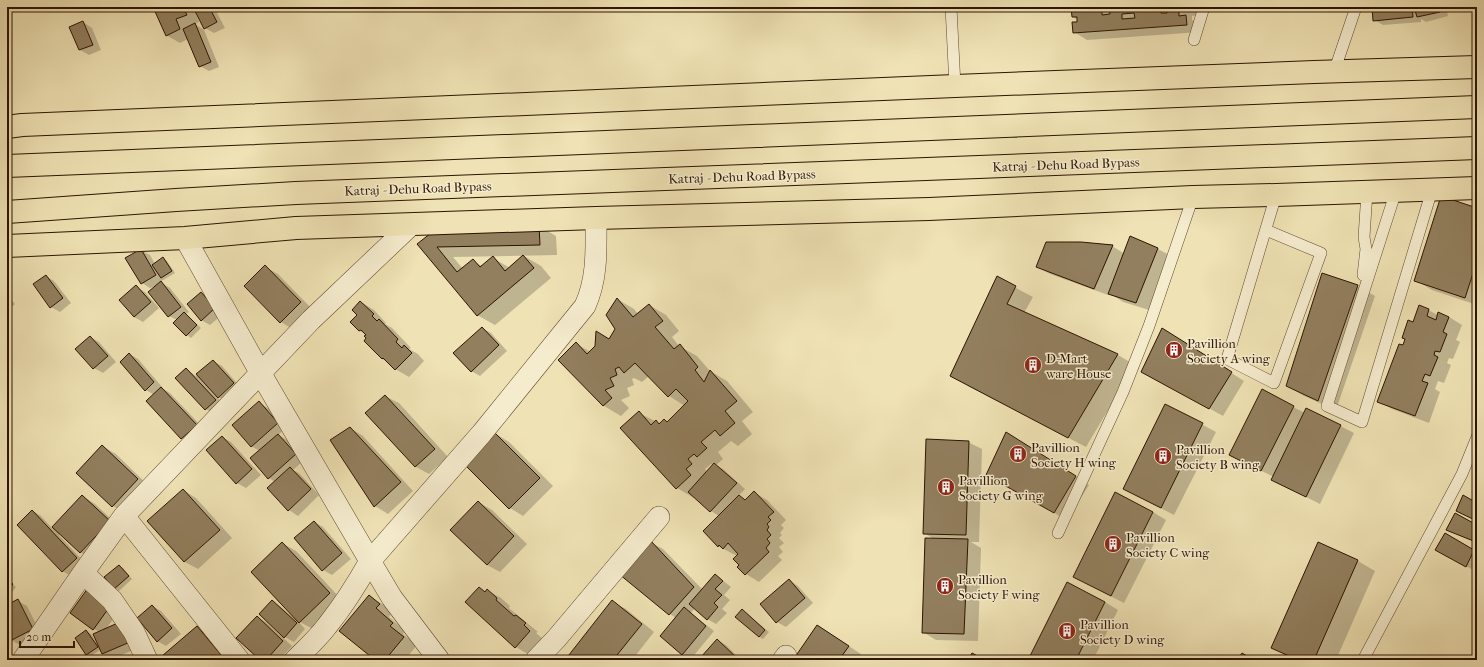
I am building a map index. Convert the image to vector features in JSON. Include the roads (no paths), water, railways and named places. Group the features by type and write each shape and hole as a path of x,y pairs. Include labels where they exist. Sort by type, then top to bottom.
{"main road":[{"path":"7,127 22,125 955,86 1477,67"},
{"path":"7,166 1477,107"},
{"name":"Katraj - Dehu Road Bypass","path":"7,212 296,193 1477,148"},
{"path":"7,246 185,238 296,228 929,209 1192,197 1477,188"}],"street":[{"path":"295,660 326,627 343,605 370,561 482,433 585,306 595,275 596,218"},
{"path":"23,660 82,572 124,516 311,320 412,224"},
{"path":"185,238 235,325 261,374 392,598 439,660"},
{"path":"124,516 239,660"},
{"path":"536,660 556,639 659,517"},
{"path":"82,572 112,600 134,632 147,660"}],"lane":[{"path":"951,7 955,86"},
{"path":"1194,40 1204,7"},
{"path":"1334,72 1356,7"},
{"path":"1396,191 1327,406 1362,422 1432,190"},
{"path":"1321,403 1363,277 1366,249 1364,237 1366,192"},
{"path":"1266,230 1321,253 1274,383 1227,358 1276,195"},
{"path":"1058,533 1123,392 1149,326 1192,197"},
{"path":"1363,660 1462,474 1477,437"}],"place":[{"name":"Pavillion Society A wing","path":"1174,350"},
{"name":"D-Mart ware House","path":"1033,365"},
{"name":"Pavillion Society H wing","path":"1018,454"},
{"name":"Pavillion Society B wing","path":"1163,456"},
{"name":"Pavillion Society G wing","path":"946,487"},
{"name":"Pavillion Society C wing","path":"1113,544"},
{"name":"Pavillion Society F wing","path":"945,586"},
{"name":"Pavillion Society D wing","path":"1067,631"}]}
